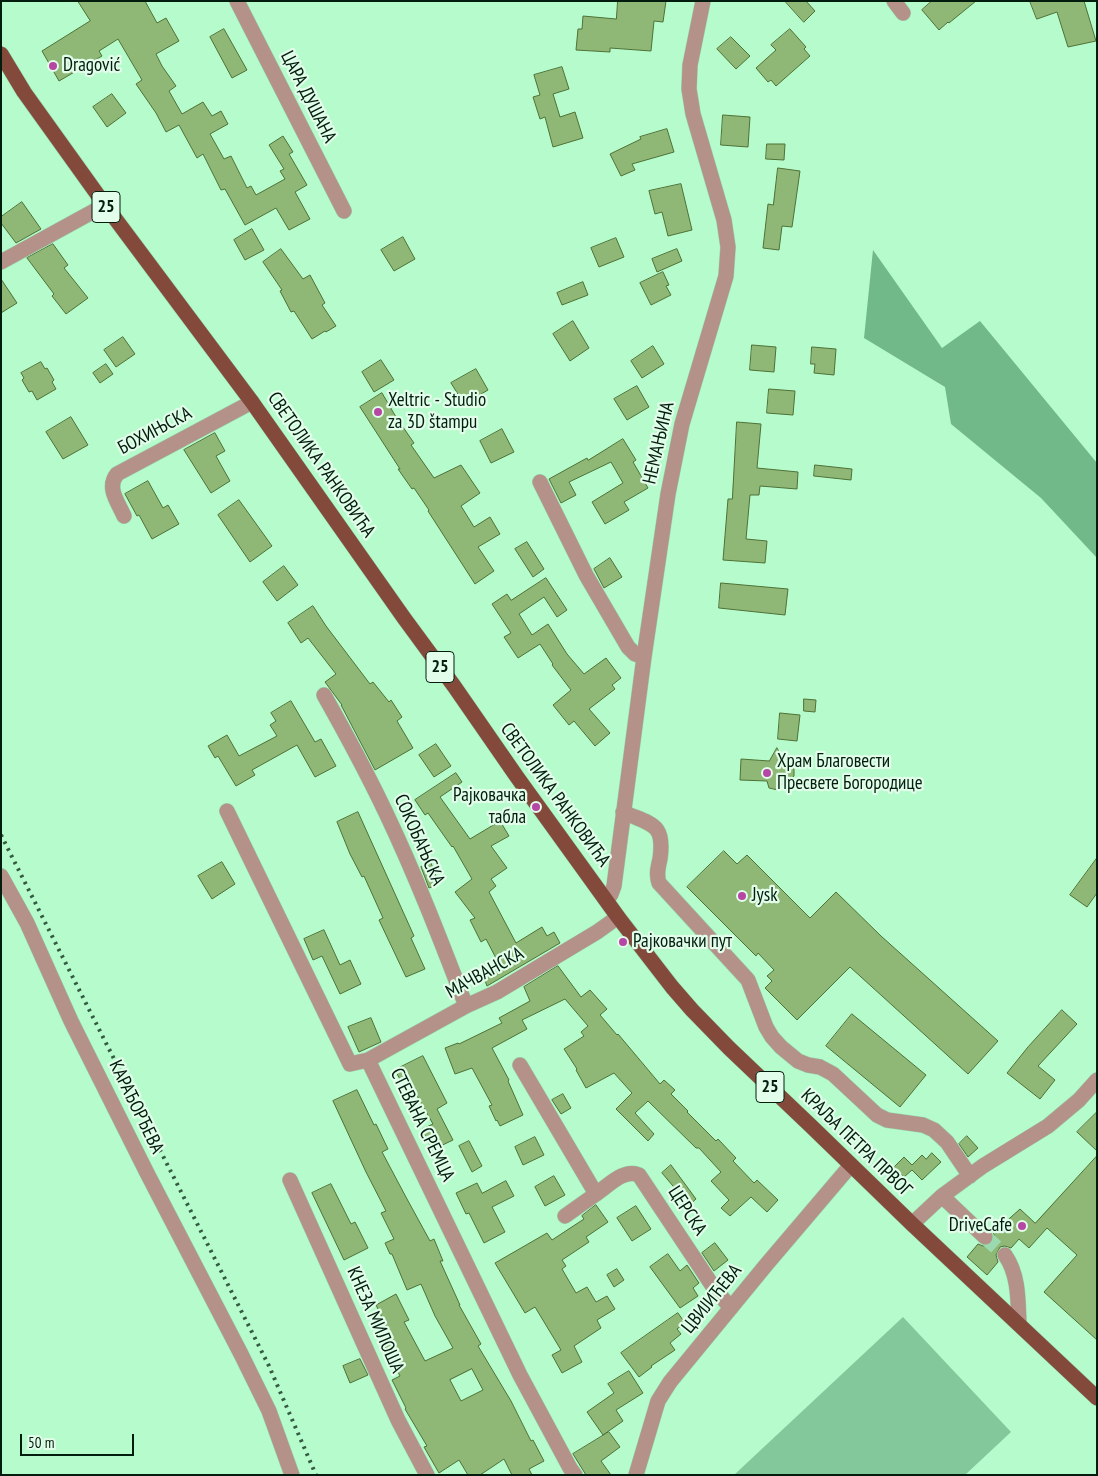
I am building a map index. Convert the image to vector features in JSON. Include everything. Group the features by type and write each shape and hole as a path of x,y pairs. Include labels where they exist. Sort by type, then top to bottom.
{"main road":[{"name":"СВЕТОЛИКА РАНКОВИЋА","path":"1,54 24,92 105,205 252,402 454,686 516,777 606,900"},
{"name":"КРАЉА ПЕТРА ПРВОГ","path":"606,900 672,987 701,1020 912,1224 1097,1398"}],"street":[{"name":"ЦАРА ДУШАНА","path":"237,1 344,211"},
{"name":"НЕМАЊИНА","path":"606,900 614,886 644,657 668,494 682,424 726,276 728,247 724,220 693,114 689,88 690,65 702,1"},
{"path":"1,262 105,205"},
{"name":"БОХИЊСКА","path":"124,516 111,488 113,479 117,474 252,402"},
{"path":"540,482 586,575 618,631 634,654 644,657"},
{"name":"СОКОБАЊСКА","path":"324,695 387,814 466,1006"},
{"name":"СТЕВАНА СРЕМЦА","path":"228,811 350,1064 368,1060 516,1366 570,1468 576,1475"},
{"path":"623,812 650,824 658,830 662,840 657,874 660,885 748,980 766,1027 776,1042 798,1061 820,1067 833,1074 877,1115 887,1120 923,1125 939,1133 970,1176"},
{"name":"КАРАЂОРЂЕВА","path":"1,876 26,923 71,1021 146,1173 269,1411 292,1475"},
{"name":"МАЧВАНСКА","path":"368,1060 466,1006 497,992 598,932 618,917"},
{"path":"520,1065 596,1194"},
{"path":"912,1224 942,1196 1002,1153 1048,1126 1080,1100 1097,1080"},
{"name":"ЦВИЈИЋЕВА","path":"636,1475 658,1401 670,1382 851,1165"},
{"name":"ЦЕРСКА","path":"566,1216 626,1174 634,1173 639,1176 714,1288 731,1308"},
{"name":"КНЕЗА МИЛОША","path":"290,1180 398,1420 427,1475"},
{"path":"942,1196 985,1236"},
{"path":"1005,1255 1014,1275 1019,1324"}],"green space":[{"path":"873,250 942,348 980,321 1097,463 1097,558 1041,498 951,424 945,387 864,338"},
{"path":"903,1317 1011,1432 965,1475 734,1475"}],"building":[{"path":"78,1 145,1 157,23 166,18 179,41 156,54 176,86 169,91 182,114 203,102 212,116 221,111 228,124 210,134 224,159 231,156 247,188 251,186 256,195 285,179 280,171 284,169 269,145 283,136 293,152 289,154 307,185 295,192 310,219 289,230 276,208 245,225 225,189 221,190 203,154 197,158 179,125 166,132 156,113 136,84 142,80 118,39 99,51 102,56 59,81 42,51 90,21"},
{"path":"618,1 666,1 663,22 654,21 651,51 610,48 610,52 576,50 578,29 582,29 583,16 616,19"},
{"path":"785,1 806,1 815,11 804,22"},
{"path":"932,1 976,1 939,30 922,10"},
{"path":"1030,1 1084,1 1096,41 1068,47 1057,12 1037,19"},
{"path":"224,29 247,70 232,78 210,37"},
{"path":"790,29 806,47 804,49 810,56 776,86 771,80 768,82 756,68 776,50 771,45"},
{"path":"731,37 750,56 736,69 717,49"},
{"path":"562,67 569,89 553,94 560,117 575,112 583,138 553,147 545,117 540,119 533,97 540,95 534,75"},
{"path":"112,94 126,113 107,127 93,107"},
{"path":"723,115 750,117 748,147 721,145"},
{"path":"667,129 674,152 632,164 635,170 621,176 610,154 641,139 640,137"},
{"path":"767,144 785,144 784,160 766,159"},
{"path":"778,168 800,171 792,227 782,226 779,250 763,248 768,204 773,205"},
{"path":"681,184 692,230 668,236 662,212 655,214 649,191"},
{"path":"22,202 41,229 16,243 1,223 1,217"},
{"path":"252,229 264,250 245,260 234,240"},
{"path":"403,237 415,259 394,271 381,250"},
{"path":"616,238 624,257 599,267 591,248"},
{"path":"53,244 68,265 64,268 88,298 66,314 52,296 54,294 27,258"},
{"path":"281,249 303,279 310,275 325,303 322,305 336,326 312,339 294,311 291,312 280,291 282,290 263,262"},
{"path":"677,249 682,261 657,272 652,259"},
{"path":"663,272 669,285 666,286 671,295 651,305 640,283"},
{"path":"1,279 17,303 1,313"},
{"path":"583,282 588,295 562,305 557,293"},
{"path":"573,321 589,348 570,361 553,334"},
{"path":"123,337 135,354 116,367 104,350"},
{"path":"752,345 776,347 774,372 750,370"},
{"path":"653,346 664,364 642,378 631,361"},
{"path":"812,347 836,349 834,375 814,373 815,364 811,364"},
{"path":"381,360 394,380 374,392 362,372"},
{"path":"41,362 54,380 52,382 56,389 37,400 32,391 29,392 22,380 24,378 21,373"},
{"path":"106,364 113,374 100,383 93,373"},
{"path":"476,369 488,390 464,404 451,383"},
{"path":"637,386 649,407 627,420 614,399"},
{"path":"769,389 795,391 793,415 767,413"},
{"path":"382,393 414,443 411,445 434,478 461,465 480,493 461,506 474,527 490,517 500,534 478,547 494,571 475,584 429,510 398,469 400,469 360,407"},
{"path":"71,417 88,445 63,459 46,432"},
{"path":"737,422 761,424 757,468 798,472 797,489 760,486 759,495 750,495 746,539 767,541 765,563 723,560 728,499 732,499"},
{"path":"502,429 514,452 491,463 480,441"},
{"path":"215,433 225,451 216,456 230,481 211,493 184,450"},
{"path":"623,439 636,460 633,462 648,488 624,502 629,510 605,524 592,502 623,483 611,462 569,482 576,495 561,503 549,479 587,458 588,460"},
{"path":"815,465 852,469 851,480 814,476"},
{"path":"148,481 163,508 168,505 179,524 152,539 125,494"},
{"path":"239,500 272,546 250,562 218,515"},
{"path":"527,542 544,569 533,577 515,549"},
{"path":"610,558 622,577 604,588 594,569"},
{"path":"284,566 298,585 277,601 263,582"},
{"path":"546,578 567,610 557,617 544,597 519,614 532,635 548,624 567,654 584,674 606,658 621,678 612,685 615,689 589,709 610,733 595,746 574,721 569,725 553,705 571,690 552,665 540,644 518,658 504,637 511,633 492,604 507,594 511,600"},
{"path":"721,583 788,589 785,615 719,608"},
{"path":"313,606 370,684 373,682 389,702 391,700 402,717 397,721 413,748 375,770 342,705 325,682 336,674 308,638 301,643 288,623"},
{"path":"804,699 816,700 815,712 804,711"},
{"path":"291,701 315,742 321,739 336,766 315,777 297,745 252,770 255,775 236,786 218,756 215,758 208,746 227,735 239,756 277,736 270,725 276,721 271,713"},
{"path":"780,713 800,715 797,741 778,739"},
{"path":"436,744 451,766 434,777 419,755"},
{"name":"Храм Благовести Пресвете Богородице","path":"777,748 785,762 794,769 794,776 789,781 783,783 778,790 769,788 767,781 740,780 741,759 769,761"},
{"path":"456,773 462,782 440,797 470,839 500,821 509,836 491,846 507,868 491,879 496,886 489,892 516,943 542,927 547,936 554,932 560,943 487,986 481,970 498,962 486,939 481,942 470,920 475,918 455,892 472,879 453,846 428,813 425,815 415,800"},
{"path":"358,812 414,936 411,938 425,969 406,977 379,920 383,918 364,876 362,877 350,854 337,822"},
{"path":"724,851 737,864 747,855 810,918 836,892 881,936 998,1041 968,1074 850,967 797,1020 765,988 772,981 767,976 774,970 758,953 756,956 687,887"},
{"path":"1097,858 1097,893 1087,907 1070,895"},
{"path":"222,862 235,884 212,899 198,876"},
{"path":"431,863 439,884 429,888 421,867"},
{"path":"324,930 340,965 350,960 361,984 340,994 322,956 313,960 304,939"},
{"path":"558,966 581,997 590,990 607,1009 600,1015 660,1084 664,1080 675,1090 671,1094 687,1112 716,1141 718,1139 736,1158 733,1161 754,1183 757,1180 778,1200 767,1212 751,1197 730,1216 721,1208 729,1200 711,1181 721,1172 699,1148 696,1148 648,1101 635,1113 654,1134 648,1141 616,1109 632,1093 614,1073 586,1088 564,1049 584,1036 581,1032 588,1026 565,999 522,1020 527,1029 492,1048 509,1080 523,1115 500,1126 489,1106 492,1105 472,1068 455,1074 445,1048 459,1044 502,1023 499,1018 530,1001 524,987"},
{"path":"1062,1010 1077,1024 1038,1066 1055,1080 1040,1099 1007,1073"},
{"path":"852,1014 926,1075 900,1107 826,1046"},
{"path":"371,1018 381,1042 359,1052 348,1027"},
{"path":"423,1056 447,1103 437,1109 453,1140 432,1150 422,1129 433,1124 407,1078 401,1081 395,1070"},
{"path":"357,1090 374,1125 376,1124 388,1149 382,1152 430,1241 434,1239 443,1261 440,1261 459,1305 481,1344 478,1346 544,1461 529,1469 532,1475 512,1475 504,1459 480,1475 468,1475 459,1460 439,1473 424,1447 427,1446 405,1409 392,1380 400,1376 384,1345 393,1340 376,1305 396,1294 409,1320 404,1322 425,1361 453,1348 435,1316 421,1284 407,1290 392,1254 390,1254 385,1243 394,1239 381,1213 386,1211 333,1101","holes":["472,1369 483,1390 461,1401 450,1380"]},
{"path":"563,1094 571,1108 561,1114 552,1100"},
{"path":"1097,1112 1097,1151 1077,1132"},
{"path":"967,1136 978,1148 968,1157 959,1144"},
{"path":"535,1137 544,1155 523,1165 515,1147"},
{"path":"469,1141 482,1166 472,1172 459,1146"},
{"path":"932,1153 941,1162 922,1180 912,1170 904,1177 894,1167 904,1157 912,1165 922,1155 926,1159"},
{"path":"1097,1156 1097,1340 1044,1292 1077,1255 1047,1228 1029,1248 1019,1239 1011,1248 1000,1247 996,1255 998,1262 987,1275 967,1257 978,1244 983,1246 991,1244 994,1234 991,1230 998,1223 1001,1226 1020,1209 1035,1223"},
{"path":"671,1165 696,1199 689,1205 662,1173"},
{"path":"554,1176 565,1195 545,1206 535,1187"},
{"path":"506,1181 514,1196 492,1207 505,1232 484,1243 469,1213 466,1214 456,1193 477,1183 482,1193"},
{"path":"331,1184 351,1224 355,1222 368,1248 344,1260 312,1193"},
{"path":"596,1205 608,1222 586,1237 589,1242 562,1260 566,1266 562,1269 576,1293 587,1287 596,1302 607,1296 615,1309 597,1320 601,1328 574,1346 582,1362 562,1373 552,1355 561,1350 535,1307 525,1313 495,1263 547,1233 552,1240 584,1219 582,1216"},
{"path":"636,1206 651,1229 632,1241 617,1218"},
{"path":"715,1243 728,1260 714,1271 702,1253"},
{"path":"668,1254 680,1271 687,1265 699,1283 693,1288 698,1296 680,1308 650,1267"},
{"path":"617,1269 624,1280 614,1287 607,1275"},
{"path":"678,1313 685,1323 677,1329 681,1334 670,1343 675,1350 651,1366 639,1377 621,1353"},
{"path":"360,1359 368,1375 350,1383 343,1366"},
{"path":"629,1371 643,1393 616,1410 623,1421 603,1435 587,1412 614,1393 608,1384"},
{"path":"609,1432 620,1447 601,1461 611,1475 586,1475 573,1454"}],"tunnel":[{"path":"985,1237 1005,1255"}],"railway":[{"path":"1,835 269,1366 316,1475"}],"place":[{"name":"Dragović","path":"53,66"},
{"name":"Xeltric - Studio za 3D štampu","path":"378,412"},
{"name":"Храм Благовести Пресвете Богородице","path":"767,773"},
{"name":"Рајковачка табла","path":"536,807"},
{"name":"Jysk","path":"742,896"},
{"name":"Рајковачки пут","path":"623,942"},
{"name":"DriveCafe","path":"1022,1226"}]}
